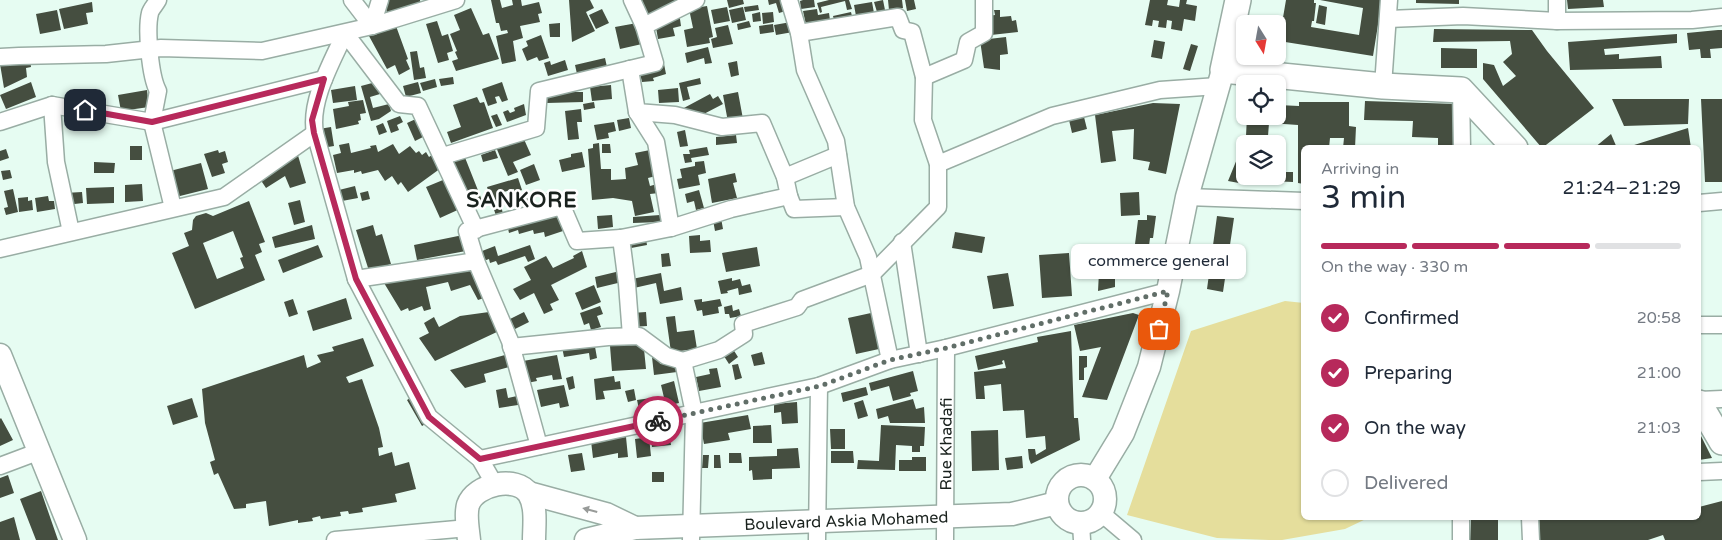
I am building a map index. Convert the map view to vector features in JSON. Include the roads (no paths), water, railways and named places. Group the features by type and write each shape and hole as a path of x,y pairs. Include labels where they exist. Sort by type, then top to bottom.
{"main road":[{"path":"1238,0 1221,78 1461,90 1512,145"},
{"path":"1701,405 1722,442"}],"street":[{"path":"158,0 150,12 149,49 153,82 158,91 152,122 173,208"},
{"path":"352,0 372,26"},
{"path":"372,26 380,0"},
{"path":"0,58 106,54 161,48 262,51 372,26 456,0"},
{"path":"443,156 536,128 539,91 655,63 644,26 632,0"},
{"path":"644,26 696,0"},
{"path":"789,0 799,33 805,70 836,141 846,207 868,257 890,360"},
{"path":"924,77 964,60 968,42 984,33 984,0"},
{"path":"1383,86 1390,0"},
{"path":"1557,0 1557,21"},
{"path":"1388,19 1463,8 1557,21 1692,20 1722,17"},
{"path":"511,347 608,337 639,336 666,356 684,361 719,350 744,334 743,324 797,307 802,300 872,274 938,207 938,164 923,120 924,77 912,32 903,30 898,17 799,33"},
{"path":"345,33 324,79 312,120 314,133 356,279 429,417 480,459 490,487"},
{"path":"345,33 399,104 418,106 476,230"},
{"path":"630,69 637,112 656,142 671,228"},
{"path":"938,164 1052,116 1160,90 1221,78 1187,197 1168,291 1149,367 1123,433 1095,479"},
{"path":"0,122 52,104 152,122 324,79"},
{"path":"1461,90 1462,145"},
{"path":"52,104 56,162 71,232"},
{"path":"637,112 675,115 722,127 762,123 785,177 794,209 846,207"},
{"path":"0,249 224,197 314,133"},
{"path":"785,177 838,155"},
{"path":"539,446 511,347 476,261 467,231 562,206 577,241 622,238 671,228 731,209 789,196"},
{"path":"1187,197 1301,201"},
{"path":"1701,203 1722,201"},
{"path":"622,238 631,336"},
{"path":"902,242 919,354"},
{"path":"356,279 476,261"},
{"path":"480,459 820,386 890,360 946,348 1168,291"},
{"path":"1701,325 1722,325"},
{"name":"Rue Khadafi","path":"945,540 946,348"},
{"path":"0,355 75,540"},
{"path":"684,361 694,413 691,533"},
{"path":"818,531 820,386"},
{"path":"1701,402 1722,399"},
{"path":"0,466 40,451"},
{"path":"1701,472 1722,471"},
{"path":"1086,475 1095,479 1102,486 1105,504 1101,513 1082,532 1060,512 1057,494 1060,485 1068,478 1086,475"},
{"path":"335,540 469,534 468,505 474,496 490,487 506,484 520,486 529,493 606,514 635,528"},
{"path":"529,493 533,503 534,540"},
{"name":"Boulevard Askia Mohamed","path":"635,528 691,533 818,531 944,517 1012,514 1057,503"},
{"path":"1101,513 1133,540"},
{"path":"1460,540 1461,520"},
{"path":"1530,520 1531,540"},
{"path":"586,540 635,528"}],"place":[{"name":"commerce general","path":"1159,329"}],"district":[{"name":"SANKORE","path":"522,200"}]}
